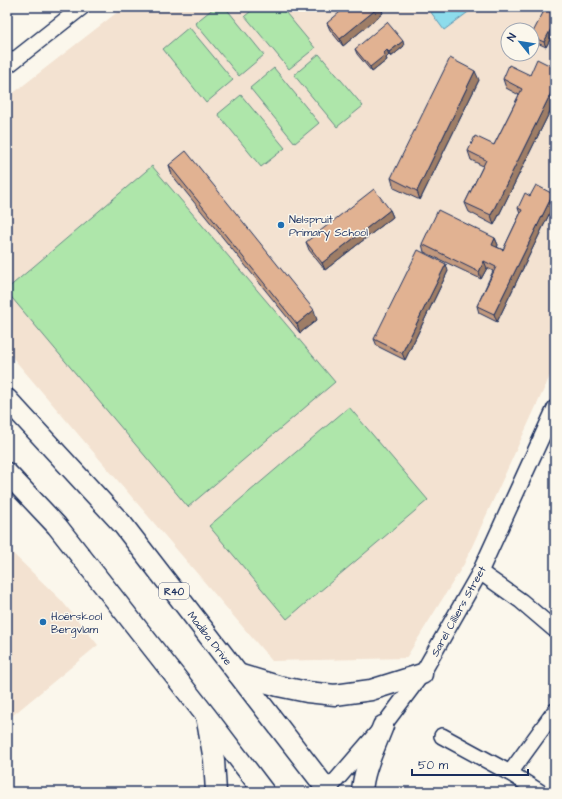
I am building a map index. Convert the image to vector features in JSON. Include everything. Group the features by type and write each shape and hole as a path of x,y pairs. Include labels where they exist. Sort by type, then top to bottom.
{"main road":[{"name":"Madiba Drive","path":"7,399 123,525 327,791"},
{"path":"7,473 57,526 264,792"},
{"path":"238,674 278,686 307,692 335,695 371,690 422,674"},
{"path":"207,717 214,760 216,792"},
{"path":"362,792 367,769 383,726"}],"street":[{"path":"7,66 78,8"},
{"name":"Sarel Cilliers Street","path":"327,791 383,726 422,674 480,572 555,408"},
{"path":"480,572 521,601 555,630"},
{"path":"510,772 555,711"},
{"path":"442,736 510,772 540,792"}],"shaded area":[{"name":"Nelspruit Primary School","path":"124,7 555,7 555,365 464,564 406,658 272,661 7,351 7,98"},
{"name":"Hoërskool Bergvlam","path":"7,548 61,600 98,645 7,720"}],"green space":[{"path":"215,7 225,7 264,55 239,76 195,23"},
{"path":"256,7 281,7 315,48 289,69 245,16"},
{"path":"189,27 233,80 206,103 163,49"},
{"path":"319,54 363,106 337,127 294,75"},
{"path":"274,68 319,123 295,143 250,88"},
{"path":"241,95 285,148 261,167 218,114"},
{"path":"152,166 335,382 188,507 7,292 7,289"},
{"path":"349,407 428,500 287,619 209,526"}],"water":[{"path":"427,7 469,7 471,10 444,30"}],"building":[{"path":"346,7 379,7 340,39 327,23"},
{"path":"546,7 555,7 555,28 552,27 544,42 540,40 540,22 538,22"},
{"path":"387,22 403,41 389,52 387,50 384,53 385,55 370,67 355,49"},
{"path":"450,58 475,71 417,191 391,178"},
{"path":"540,60 555,68 555,85 491,215 465,203 486,160 468,151 475,136 494,145 522,89 503,79 509,65 530,75 536,62 540,62"},
{"path":"186,151 314,310 297,324 169,165"},
{"path":"536,185 553,194 494,314 477,306 496,267 484,261 479,272 422,244 438,210 495,238 492,245 503,250 522,210 518,208 525,193 530,196"},
{"path":"374,189 390,210 322,263 306,242"},
{"path":"418,250 446,264 402,353 374,339"}],"place":[{"name":"Nelspruit Primary School","path":"281,225"},
{"name":"Hoërskool Bergvlam","path":"43,622"}]}
